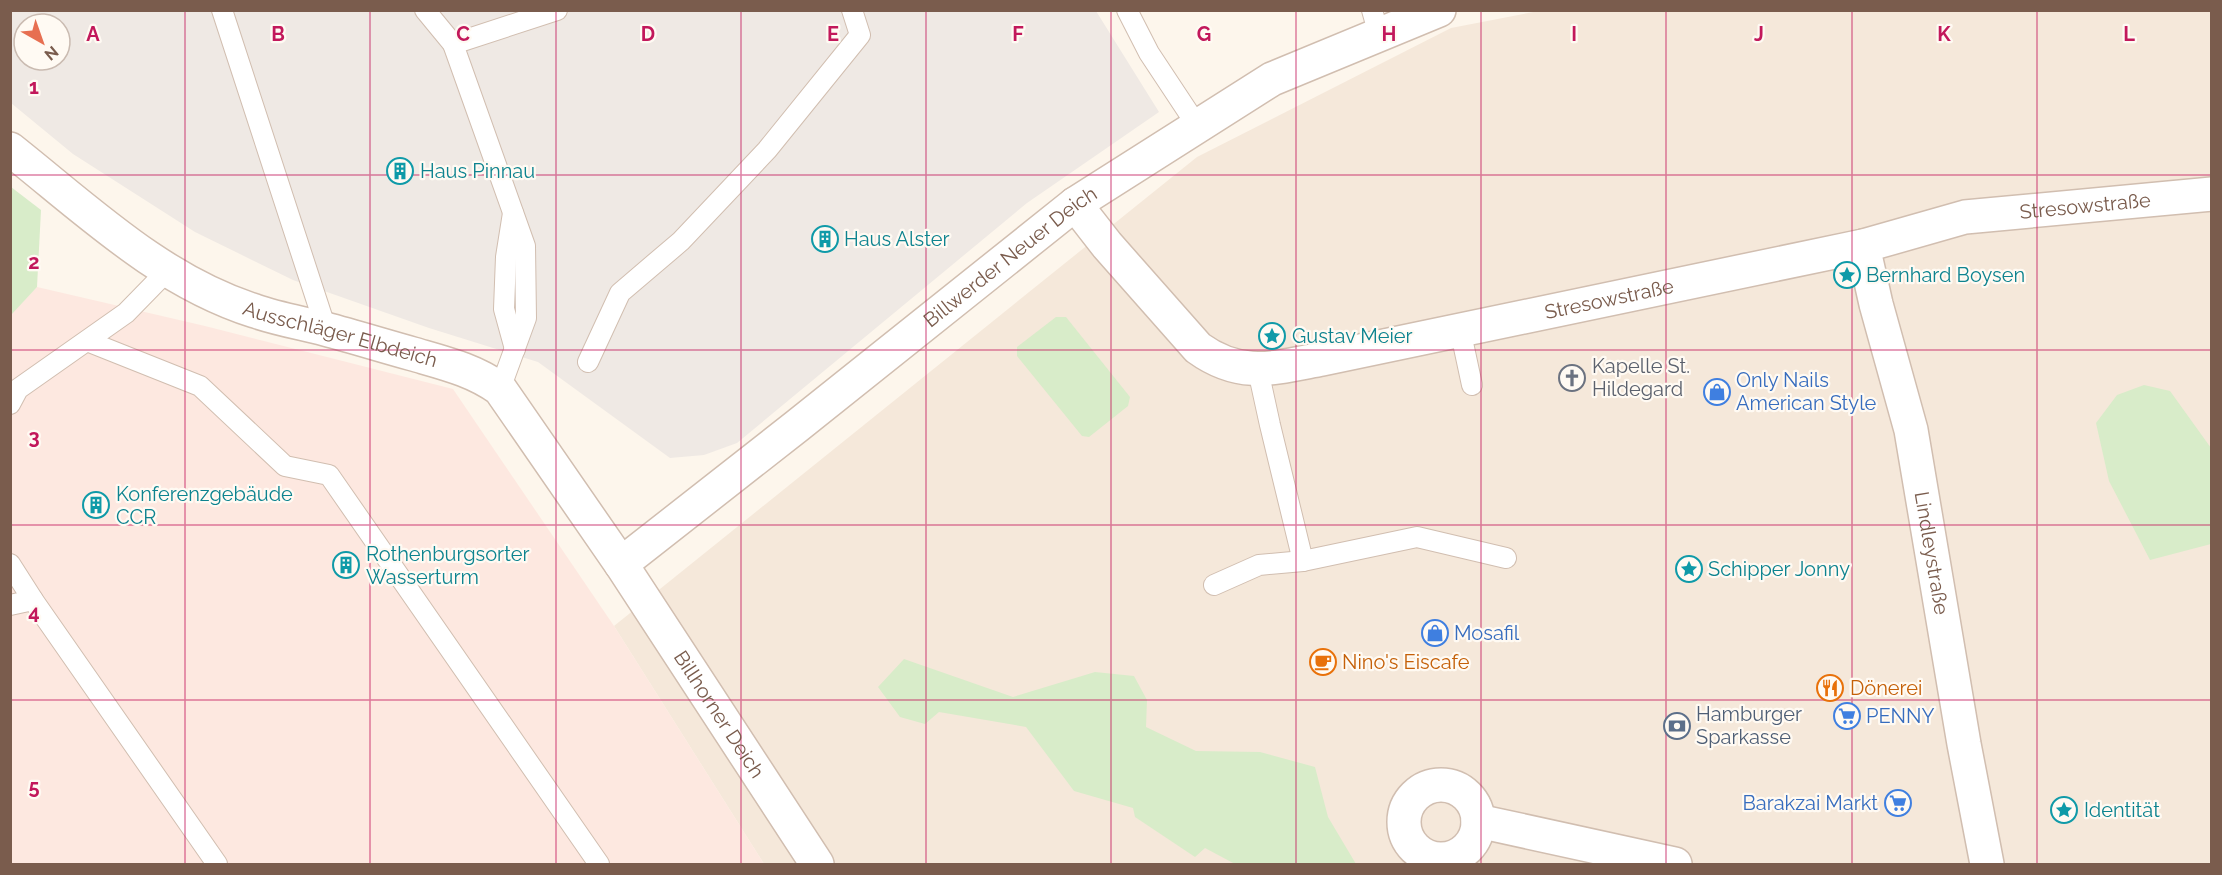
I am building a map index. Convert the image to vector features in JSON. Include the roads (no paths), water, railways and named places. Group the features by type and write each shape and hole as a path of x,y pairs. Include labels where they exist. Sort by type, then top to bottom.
{"street":[{"name":"Billwerder Neuer Deich","path":"621,564 798,426 1075,204 1272,79 1376,23 1438,10"},
{"name":"Ausschläger Elbdeich","path":"10,150 131,247 214,294 254,311 461,368 488,380 500,389 621,564"},
{"name":"Stresowstraße","path":"1075,204 1107,245 1198,348 1220,362 1258,370 1322,359 1863,246 1965,217 2211,194"},
{"name":"Lindleystraße","path":"1863,246 1876,304 1911,430 1964,744 1987,864"},
{"name":"Billhorner Deich","path":"621,564 817,864"},
{"path":"1478,821 1675,864"}],"lane":[{"path":"222,10 326,329"},
{"path":"425,10 453,44 513,210 506,257 504,309 515,349 500,389"},
{"path":"453,44 557,10"},
{"path":"588,362 620,293 681,241 767,150 860,35 852,10"},
{"path":"1127,10 1149,53 1198,127"},
{"path":"10,404 18,389 126,313 168,270"},
{"path":"1460,329 1473,385"},
{"path":"87,340 200,386 285,465 329,475 599,864"},
{"path":"1258,370 1269,425 1303,561"},
{"path":"1214,585 1258,565 1303,561 1416,537 1506,558"},
{"path":"10,564 217,864"},
{"path":"10,605 33,600"}],"place":[{"name":"Haus Pinnau","path":"400,171"},
{"name":"Haus Alster","path":"825,239"},
{"name":"Bernhard Boysen","path":"1847,275"},
{"name":"Gustav Meier","path":"1272,336"},
{"name":"Kapelle St. Hildegard","path":"1572,378"},
{"name":"Only Nails American Style","path":"1717,392"},
{"name":"Konferenzgebäude CCR","path":"96,505"},
{"name":"Rothenburgsorter Wasserturm","path":"346,565"},
{"name":"Schipper Jonny","path":"1689,569"},
{"name":"Mosafil","path":"1435,633"},
{"name":"Nino's Eiscafe","path":"1323,662"},
{"name":"Dönerei","path":"1830,688"},
{"name":"PENNY","path":"1847,716"},
{"name":"Hamburger Sparkasse","path":"1677,726"},
{"name":"Barakzai Markt","path":"1898,803"},
{"name":"Identität","path":"2064,810"}]}
